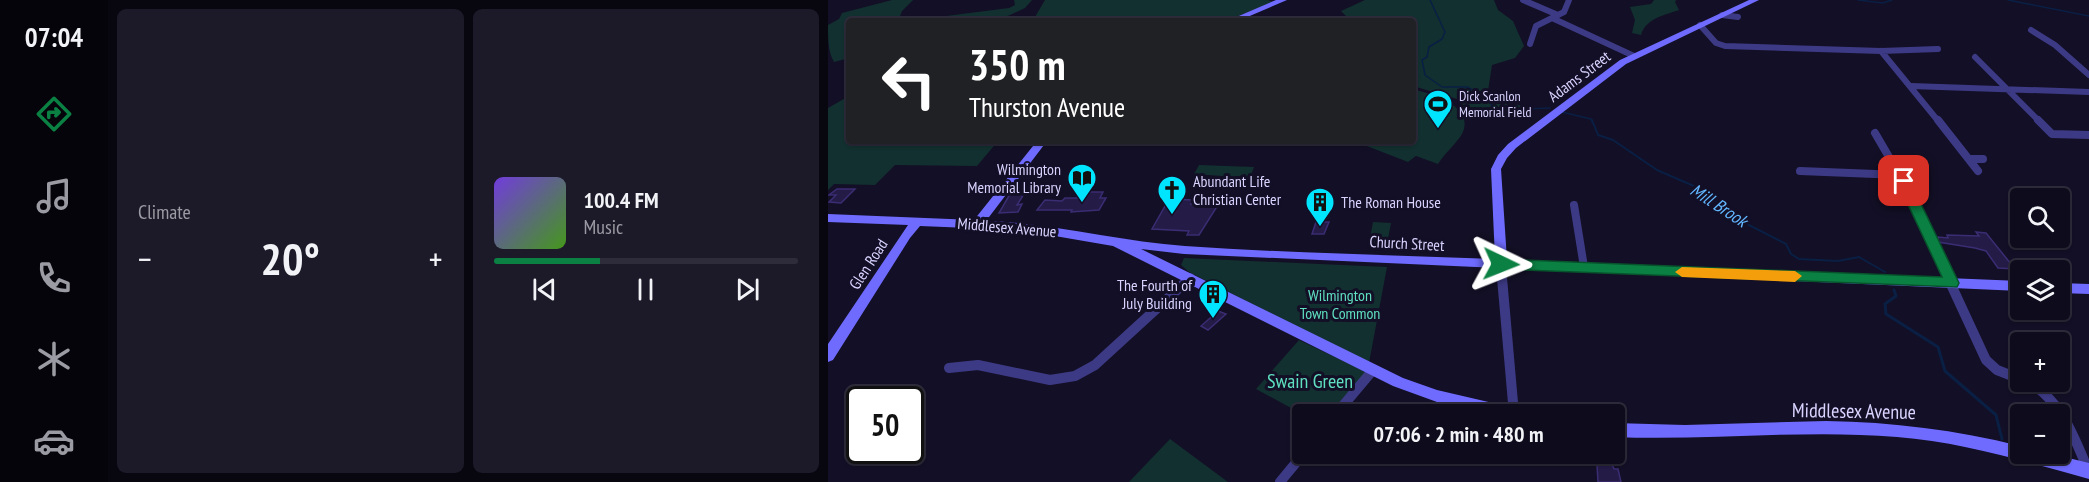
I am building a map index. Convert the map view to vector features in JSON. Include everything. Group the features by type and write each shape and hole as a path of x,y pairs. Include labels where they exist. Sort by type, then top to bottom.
{"street":[{"path":"1239,18 1284,0"},
{"path":"1523,0 1634,56"},
{"path":"1530,44 1536,26 1565,11 1569,0"},
{"name":"Adams Street","path":"1513,404 1496,177 1502,157 1531,130 1634,56 1755,0"},
{"path":"1722,15 1738,17"},
{"path":"1700,25 1716,43 1725,46 1881,51 1938,49"},
{"path":"2031,30 2055,45 2089,75"},
{"path":"1881,51 1978,171"},
{"path":"1975,57 2052,134 2089,135"},
{"path":"1911,86 2089,92"},
{"path":"1875,133 1900,175 1986,360 1997,370 2010,375"},
{"path":"976,224 1040,144"},
{"path":"1969,159 1983,159"},
{"path":"1800,171 1900,175"},
{"path":"1574,205 1584,267"},
{"name":"Middlesex Avenue","path":"828,218 1048,229 1116,242 1373,370 1427,393 1470,404"},
{"name":"Glen Road","path":"829,352 906,235 918,221"},
{"name":"Church Street","path":"1116,242 1184,250 2010,286"},
{"path":"949,368 978,365 1050,380 1075,376 1095,364 1185,275 1174,262 1184,250"},
{"path":"2070,288 2089,289"},
{"path":"1344,404 1373,370"},
{"path":"2045,392 2053,402 2089,470"},
{"name":"Middlesex Avenue","path":"1625,430 1896,430 1952,438 2089,470"},
{"path":"1280,482 1295,464"}],"green space":[{"path":"892,0 913,0 900,16 908,18 846,18 846,59 834,62 829,50 828,25 839,19 842,13"},
{"path":"1014,0 1032,0 1025,8 1003,18 931,18 1009,8 1015,5"},
{"path":"1045,0 1268,0 1273,2 1233,18 1033,18"},
{"path":"1365,0 1494,0 1498,10 1513,21 1524,46 1515,58 1492,65 1488,91 1504,101 1529,108 1509,117 1478,119 1457,99 1416,87 1416,18 1348,18 1341,11"},
{"path":"1654,0 1676,0 1679,10 1652,21 1643,29 1641,35 1632,33 1635,20 1630,7 1651,4"},
{"name":"Dick Scanlon Memorial Field","path":"1416,90 1450,103 1463,116 1465,124 1462,134 1438,164 1416,156 1408,162 1362,144 1416,144"},
{"path":"846,98 846,144 995,144 977,166 895,165 875,185 834,184 828,190 828,108"},
{"path":"1199,165 1254,167 1250,178 1194,174"},
{"path":"1373,222 1391,223 1387,244 1369,243"},
{"name":"Wilmington Town Common","path":"1184,258 1387,267 1369,363 1189,272 1181,265"},
{"name":"Swain Green","path":"1299,340 1366,372 1339,404 1292,404 1292,409 1256,389"},
{"path":"1170,439 1228,482 1129,482"}],"building":[{"path":"837,189 855,189 841,203 829,202 836,195 829,195"},
{"name":"Wilmington Memorial Library","path":"1086,192 1103,192 1100,198 1106,198 1099,210 1071,212 1072,210 1037,210 1045,200 1062,201 1065,198 1083,198"},
{"path":"1010,194 1024,194 1017,205 1022,204 1018,212 999,213"},
{"name":"Abundant Life Christian Center","path":"1169,199 1193,200 1191,204 1218,205 1199,235 1187,235 1189,231 1152,229"},
{"name":"The Roman House","path":"1316,222 1329,222 1324,234 1312,234"},
{"path":"1976,232 1986,233 2010,263 2010,269 1998,268 1986,251 1938,242 1938,237 1948,238 1947,235 1979,236"},
{"name":"The Fourth of July Building","path":"1218,311 1226,314 1208,330 1201,326"},
{"path":"1612,464 1614,469 1618,469 1621,482 1598,482 1597,465"}],"waterway":[{"name":"Mill Brook","path":"1430,0 1445,32 1442,39 1429,47 1427,57 1422,60 1425,75 1442,87 1467,87 1485,96 1495,110 1550,108"},
{"name":"Mill Brook","path":"1858,0 1883,3 1892,0"},
{"name":"Mill Brook","path":"2008,0 2089,16"},
{"name":"Mill Brook","path":"1562,112 1591,119 1592,122"},
{"name":"Mill Brook","path":"1592,120 1598,135 1613,140 1657,170 1696,187 1745,223 1786,244 1791,254 1799,259 1838,261 1859,257 1885,272"},
{"name":"Mill Brook","path":"1894,290 1896,296 1885,304 1886,314 1938,347 1945,371 1996,415 2002,439"}],"slow traffic":[{"path":"1682,272 1795,276"}],"place":[{"name":"Dick Scanlon Memorial Field","path":"1438,130"},
{"name":"Wilmington Memorial Library","path":"1082,204"},
{"name":"Abundant Life Christian Center","path":"1172,216"},
{"name":"The Roman House","path":"1320,228"},
{"name":"The Fourth of July Building","path":"1213,320"}],"route":[{"path":"1501,264 1952,283 1946,275 1904,181"}]}
